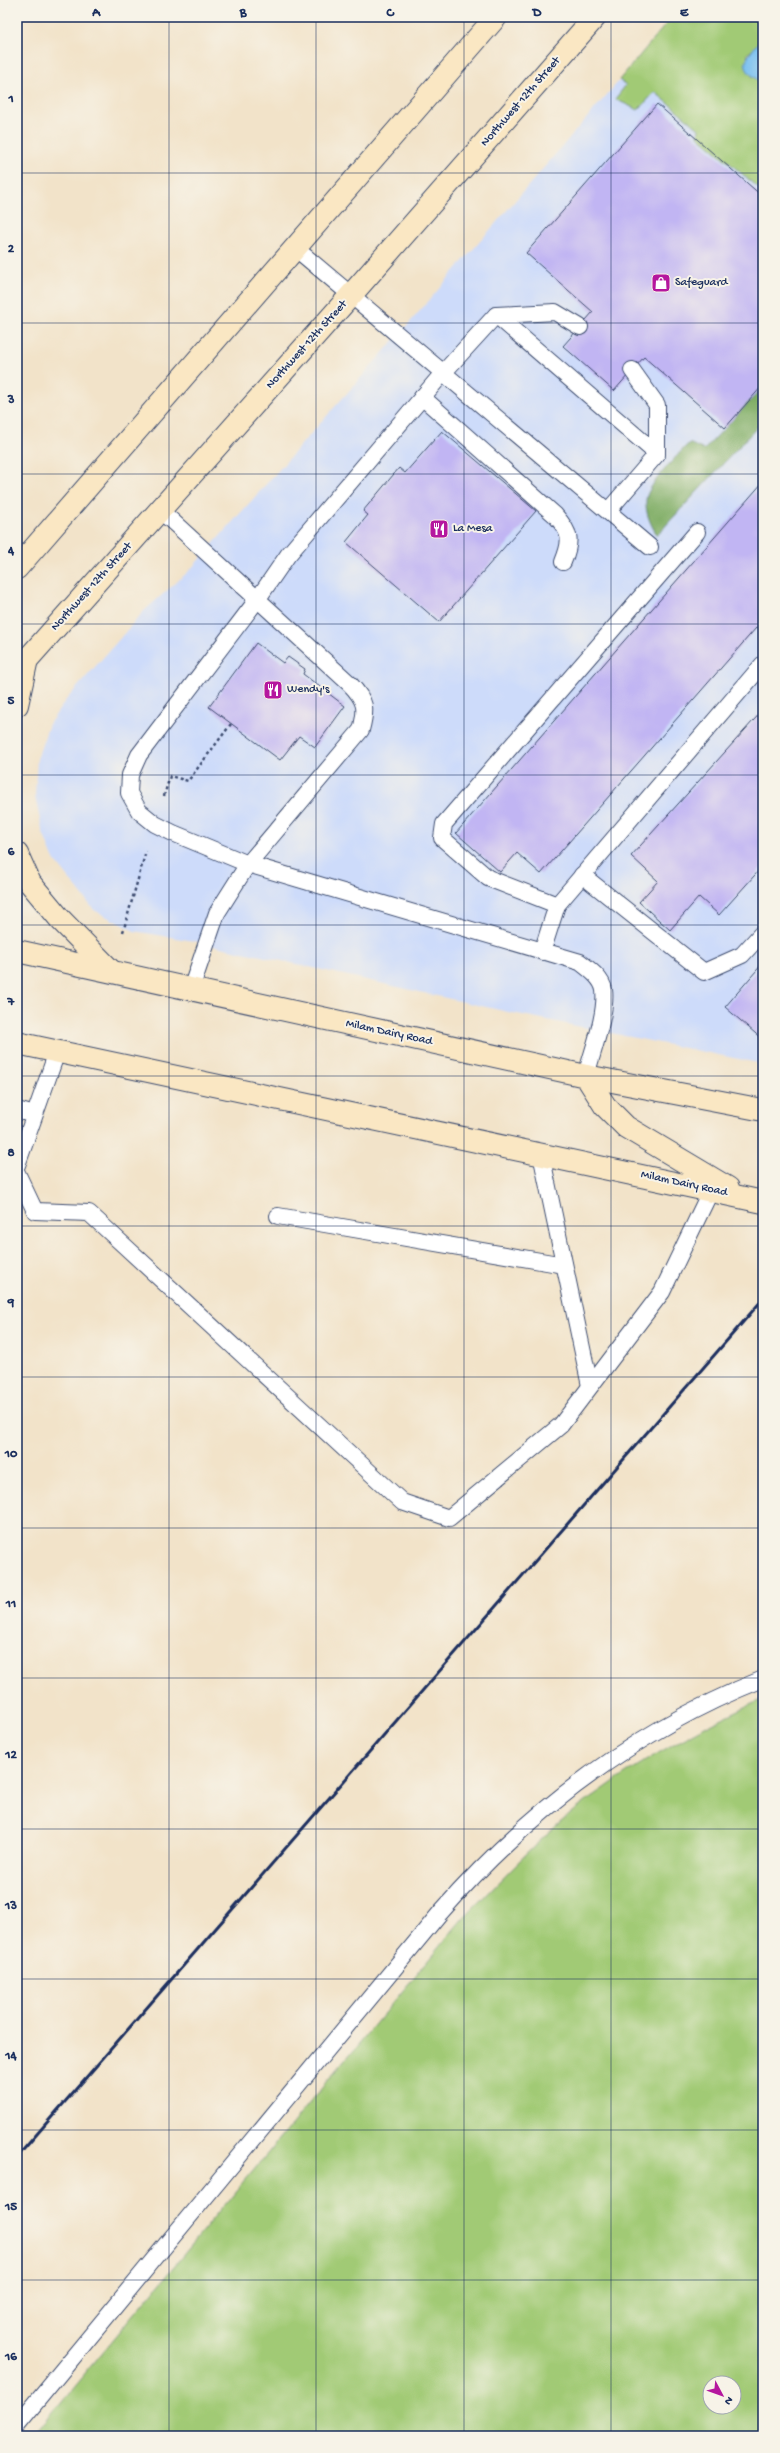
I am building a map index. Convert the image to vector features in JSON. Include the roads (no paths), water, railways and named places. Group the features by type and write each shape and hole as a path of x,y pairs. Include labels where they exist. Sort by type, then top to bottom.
{"main road":[{"path":"17,568 496,17"},
{"name":"Northwest 12th Street","path":"22,665 351,296 595,17"},
{"path":"17,705 22,665"},
{"path":"17,854 30,883 60,919 111,971"},
{"name":"Milam Dairy Road","path":"17,951 586,1076 763,1110"},
{"name":"Milam Dairy Road","path":"17,1043 753,1199"},
{"path":"586,1076 605,1106 626,1127 753,1199"}],"lane":[{"path":"294,248 650,547"},
{"path":"580,327 555,312 496,315 442,373 288,555 257,600 139,755 130,775 129,793 139,811 155,824 248,864 580,962 595,973 604,989 602,1011 586,1076"},
{"path":"496,315 657,454"},
{"path":"608,511 657,454 657,405 632,370"},
{"path":"422,397 555,514 569,535 569,547 563,562"},
{"path":"160,510 354,688 362,696 366,712 361,730 248,864 217,913 191,989"},
{"path":"557,905 488,878 442,838 444,824 697,532"},
{"path":"542,952 557,905 763,664"},
{"path":"582,875 704,972 742,955 763,932"},
{"path":"17,1165 57,1052"},
{"path":"17,1110 34,1115"},
{"path":"541,1154 590,1386"},
{"path":"17,1173 35,1211 90,1213 402,1502 449,1518 561,1425 662,1292 711,1190"},
{"path":"278,1216 564,1265"},
{"path":"17,2425 440,1913 482,1867 538,1815 611,1759 676,1719 763,1679"}],"water":[{"path":"763,36 763,83 748,71 746,61"}],"railway":[{"path":"17,2157 763,1299"}],"place":[{"name":"Safeguard","path":"661,283"},
{"name":"La Mesa","path":"439,529"},
{"name":"Wendy's","path":"273,690"}]}
